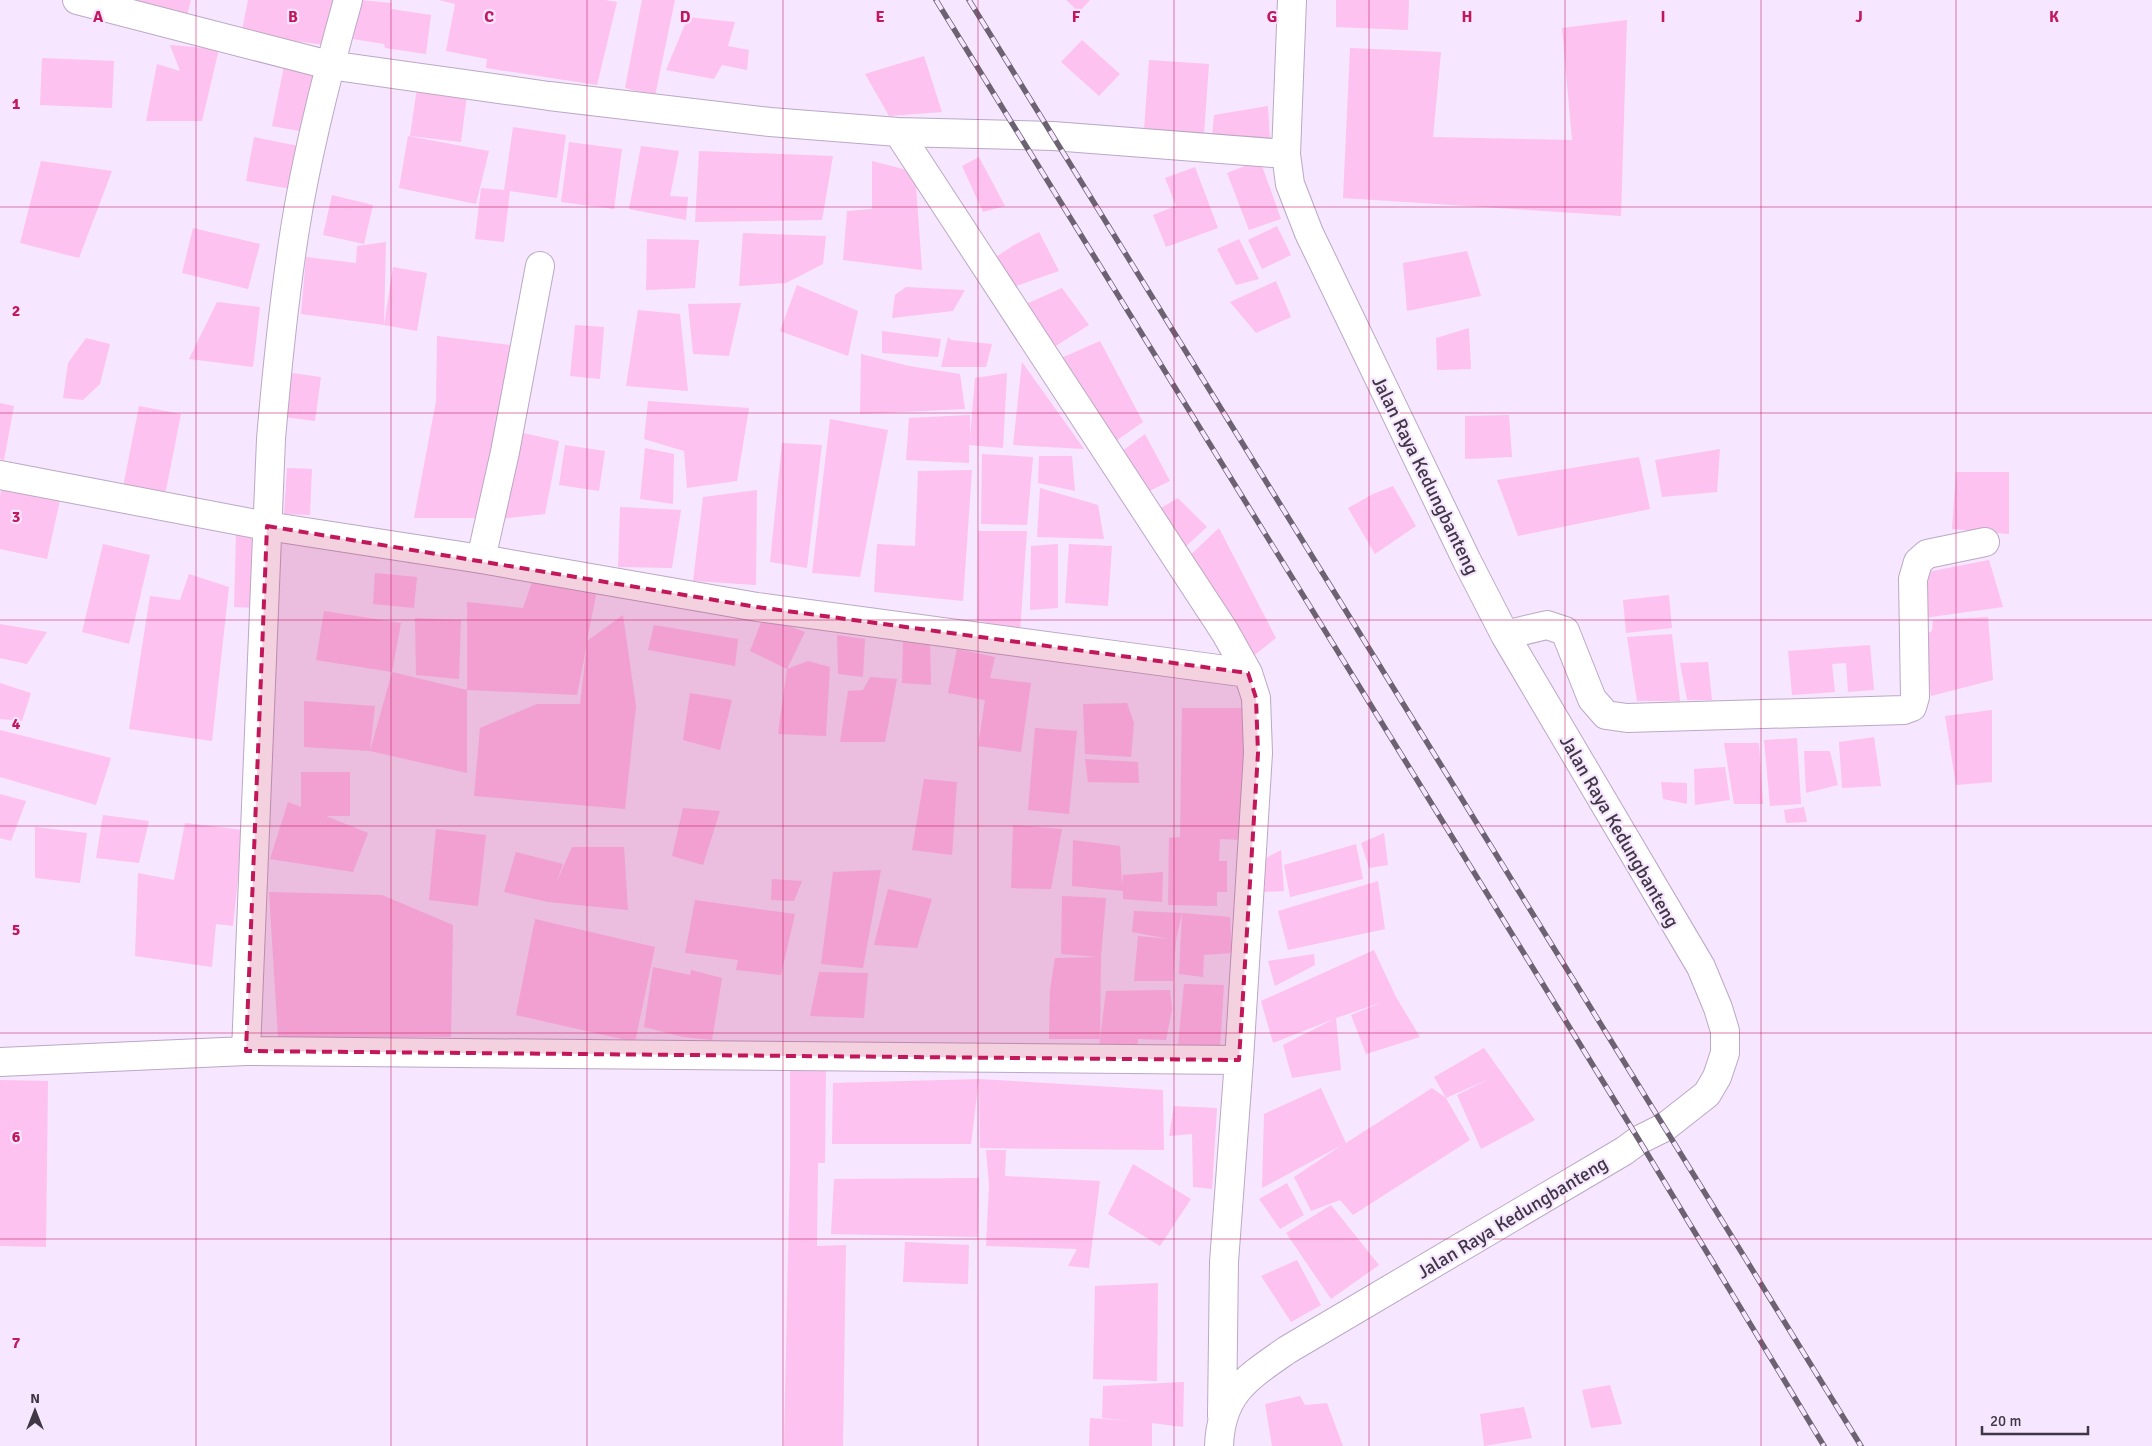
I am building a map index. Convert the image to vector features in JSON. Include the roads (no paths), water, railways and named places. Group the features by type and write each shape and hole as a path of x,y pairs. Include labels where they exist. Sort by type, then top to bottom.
{"street":[{"path":"77,0 329,65 559,98 770,122 898,132 1053,136 1286,154"},
{"path":"246,1051 267,526 277,362 295,228 329,65 348,0"},
{"name":"Jalan Raya Kedungbanteng","path":"1219,1446 1222,1416 1231,1398 1249,1377 1287,1350 1624,1151 1639,1140 1665,1128 1707,1094 1719,1071 1725,1053 1725,1031 1718,1008 1701,967 1505,635 1467,561 1309,233 1290,184 1286,154 1292,0"},
{"path":"898,132 1225,632 1248,673 1256,698 1258,753 1239,1060 1224,1262 1222,1416"},
{"path":"480,559 505,452 540,266"},
{"path":"0,475 267,526 480,559 757,607 1248,673"},
{"path":"1505,635 1547,625 1565,631 1592,699 1606,715 1627,718 1904,710 1912,707 1915,697 1914,579 1918,562 1928,554 1985,542"},
{"path":"0,1062 246,1051 1239,1060"}],"railway":[{"path":"936,0 1639,1140 1824,1446"},
{"path":"969,0 1861,1446"}]}
